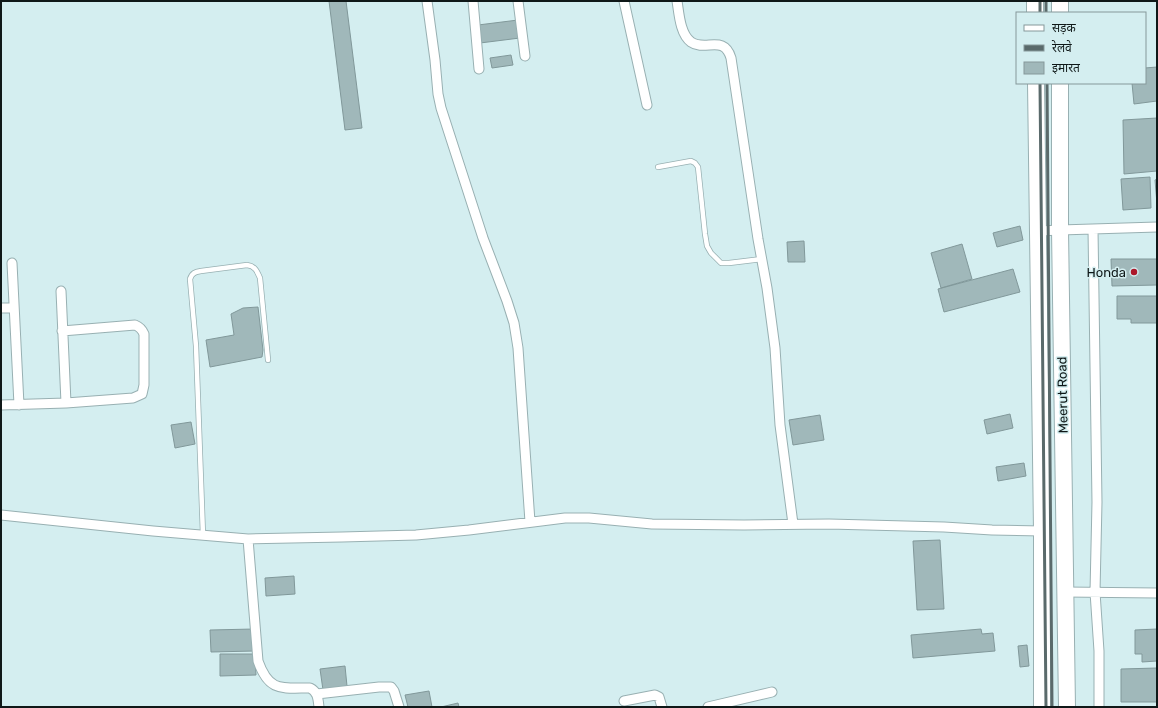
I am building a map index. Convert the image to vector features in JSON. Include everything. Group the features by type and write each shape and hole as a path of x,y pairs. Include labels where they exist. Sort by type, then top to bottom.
{"highway":[{"path":"1035,1 1035,12"},
{"path":"1060,1 1060,12"},
{"name":"Meerut Road","path":"1036,84 1042,531 1042,707"},
{"name":"Meerut Road","path":"1060,84 1060,230 1067,707"}],"street":[{"path":"427,1 441,108 483,238 514,323 518,355 530,522"},
{"path":"473,1 479,69"},
{"path":"518,1 525,56"},
{"path":"624,1 647,105"},
{"path":"677,1 684,32 692,42 696,44 722,45 730,52 758,239 768,288 775,348 780,425 794,524"},
{"path":"1039,231 1157,227"},
{"path":"1093,229 1097,502 1095,592 1099,651 1099,707"},
{"path":"12,263 19,405"},
{"path":"61,291 66,403"},
{"path":"1,308 14,308"},
{"path":"1,405 66,403 133,398 142,394 144,385 144,334 142,329 135,325 62,331"},
{"path":"1,515 146,530 248,538 416,535 565,518 589,518 652,524 829,524 1042,531"},
{"path":"248,538 258,661 262,672 267,680 274,686 282,688 310,688 314,690 317,694 319,707"},
{"path":"1065,592 1157,593"},
{"path":"317,694 391,687 394,691 398,707"},
{"path":"708,707 772,692"},
{"path":"624,700 658,695 662,707"}],"lane":[{"path":"658,167 691,161 698,167 707,246 716,258 721,262 729,263 762,259"},
{"path":"203,535 196,346 190,279 192,274 200,271 247,265 252,266 255,269 260,278 268,360"}],"building":[{"path":"329,1 346,1 362,128 345,130"},
{"path":"518,20 520,38 480,43 478,25"},
{"path":"511,55 513,65 492,68 490,58"},
{"path":"1157,67 1157,101 1134,104 1132,84 1146,84 1146,68"},
{"path":"1157,118 1157,171 1124,174 1123,120"},
{"path":"1150,177 1151,208 1123,210 1121,179"},
{"path":"1157,179 1157,204 1155,180"},
{"path":"1020,226 1023,240 997,247 993,233"},
{"path":"804,241 805,262 788,262 787,242"},
{"path":"962,244 972,279 941,288 931,253"},
{"name":"Honda","path":"1111,259 1157,259 1157,285 1112,286"},
{"path":"1013,269 1020,292 944,312 938,289"},
{"path":"1117,296 1157,296 1157,323 1131,323 1131,319 1117,319"},
{"path":"258,307 263,350 262,357 210,367 206,340 234,335 231,314 243,308"},
{"path":"1010,414 1013,428 987,434 984,420"},
{"path":"820,415 824,440 793,445 789,420"},
{"path":"191,422 195,444 175,448 171,425"},
{"path":"1024,463 1026,476 998,481 996,467"},
{"path":"940,540 944,609 917,610 913,541"},
{"path":"294,576 295,594 266,596 265,578"},
{"path":"254,629 255,651 211,652 210,630"},
{"path":"981,629 982,634 993,633 995,651 913,658 911,635"},
{"path":"1157,629 1157,661 1142,662 1142,654 1135,654 1135,630"},
{"path":"1027,645 1029,666 1020,667 1018,646"},
{"path":"220,654 255,654 256,675 220,676"},
{"path":"345,666 347,686 323,690 320,669"},
{"path":"1157,668 1157,702 1121,702 1121,669"},
{"path":"429,691 432,707 408,707 405,695"},
{"path":"458,703 459,707 441,707"}],"railway":[{"path":"1040,1 1040,12"},
{"path":"1046,1 1046,12"},
{"path":"1040,84 1046,707"},
{"path":"1047,84 1052,707"}],"place":[{"name":"Honda","path":"1134,272"}]}
